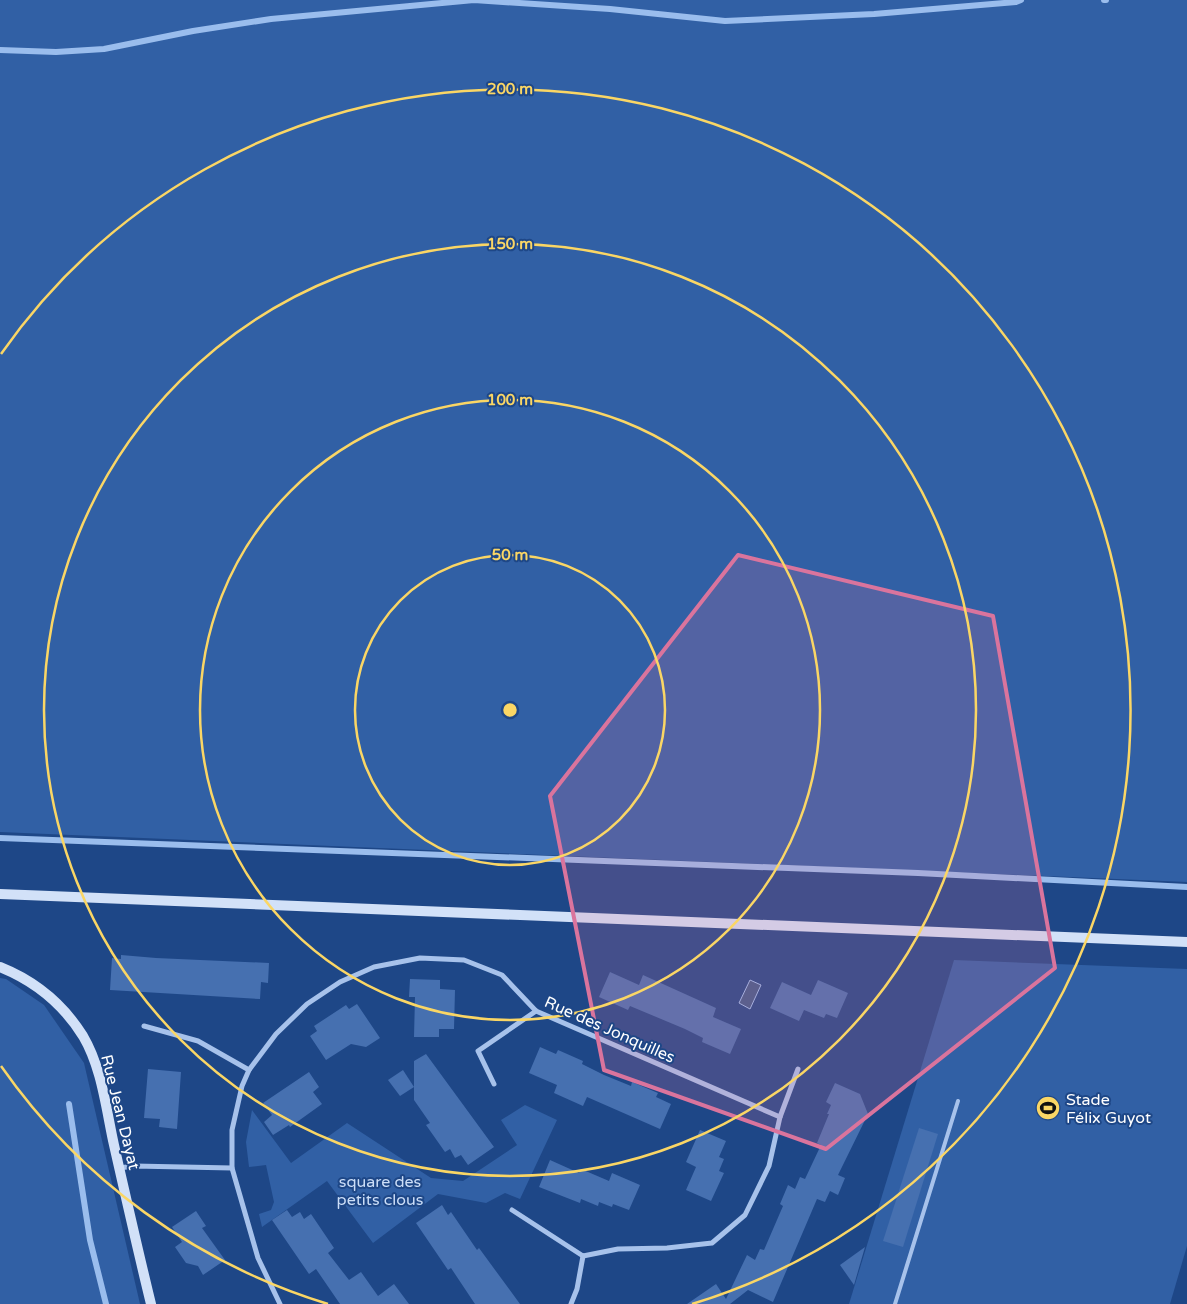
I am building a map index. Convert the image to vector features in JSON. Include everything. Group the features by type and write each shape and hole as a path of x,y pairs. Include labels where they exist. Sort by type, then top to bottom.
{"main road":[{"path":"0,894 1187,942"},
{"name":"Rue Jean Dayat","path":"0,967 30,981 51,997 75,1024 90,1050 151,1304"}],"street":[{"name":"Rue des Jonquilles","path":"280,1304 258,1258 232,1168 232,1130 242,1086 249,1070 276,1034 306,1004 340,982 374,968 420,958 464,960 502,975 536,1012 780,1117"},
{"path":"494,1084 478,1051 536,1012"},
{"path":"144,1026 198,1041 249,1070"},
{"path":"512,1210 583,1256 618,1249 667,1248 712,1243 745,1215 769,1166 780,1117 798,1069"},
{"path":"119,1168 134,1166 232,1168"},
{"path":"571,1304 577,1289 583,1256"}],"lane":[{"path":"895,1304 958,1100"}],"highlighted area":[{"path":"738,555 993,616 1055,968 826,1149 604,1070 550,796"}],"green space":[{"path":"0,0 1187,0 1187,882 0,832"},
{"name":"Stade Félix Guyot","path":"954,960 1187,969 1187,1246 1170,1304 849,1304"},
{"path":"0,978 6,979 44,1005 84,1063 140,1304 0,1304"},
{"name":"square des petits clous","path":"525,1105 557,1120 520,1199 505,1193 486,1203 438,1194 373,1243 327,1181 262,1227 259,1214 271,1210 274,1202 266,1165 249,1167 246,1142 252,1110 291,1163 347,1123 431,1178 463,1181 517,1145 501,1120"}],"shaded area":[{"path":"750,980 761,985 750,1009 739,1003"}],"building":[{"path":"121,955 269,963 268,983 261,982 260,999 110,990 112,958 121,959"},
{"path":"610,972 639,985 643,975 716,1008 713,1017 741,1029 730,1054 702,1042 703,1038 685,1029 630,1006 628,1010 599,997"},
{"path":"410,979 440,980 440,989 455,990 454,1029 439,1029 439,1037 414,1037 415,997 409,997"},
{"path":"818,980 848,993 837,1018 826,1014 824,1018 804,1010 799,1021 770,1008 782,982 811,995"},
{"path":"357,1004 380,1038 366,1047 351,1044 326,1060 310,1036 317,1031 314,1026 346,1005 349,1009"},
{"path":"540,1047 556,1054 558,1050 583,1061 582,1064 604,1075 631,1086 632,1082 658,1093 656,1097 671,1104 660,1129 587,1097 583,1106 554,1093 557,1085 529,1073"},
{"path":"426,1054 494,1147 468,1165 461,1155 455,1158 450,1149 445,1152 426,1125 430,1123 414,1100 414,1061"},
{"path":"148,1069 181,1072 177,1129 159,1127 160,1119 144,1118"},
{"path":"403,1070 414,1087 400,1096 388,1080"},
{"path":"309,1072 319,1087 313,1092 322,1104 290,1127 289,1125 273,1135 264,1122 272,1115 263,1103"},
{"path":"835,1083 860,1094 868,1114 838,1175 845,1178 838,1195 830,1191 825,1202 817,1199 773,1302 748,1290 730,1304 687,1304 716,1284 726,1299 747,1255 755,1260 760,1249 764,1250 783,1206 780,1204 788,1185 795,1189 800,1177 805,1179 821,1145 817,1143 831,1105 826,1102"},
{"path":"919,1128 938,1134 903,1247 883,1241"},
{"path":"700,1130 726,1141 719,1157 724,1159 719,1171 724,1173 711,1201 686,1190 696,1167 686,1162"},
{"path":"550,1160 579,1173 581,1169 609,1181 612,1173 640,1185 629,1210 613,1204 612,1207 599,1202 598,1206 581,1199 580,1203 539,1187"},
{"path":"442,1205 448,1215 451,1212 477,1250 479,1248 520,1304 475,1304 451,1268 448,1270 416,1223"},
{"path":"287,1210 292,1217 300,1212 304,1219 311,1214 334,1248 328,1253 349,1280 361,1272 378,1296 394,1284 409,1304 340,1304 316,1269 309,1274 272,1220"},
{"path":"196,1211 206,1226 202,1228 225,1260 203,1275 198,1266 186,1263 175,1247 182,1242 172,1227"},
{"path":"865,1247 854,1285 840,1265"}],"waterway":[{"path":"0,50 56,52 104,49 193,31 271,19 474,0 610,9 725,21 874,14 1016,2 1021,0"},
{"path":"0,838 918,873 1187,887"},
{"path":"69,1104 90,1240 106,1304"}],"place":[{"name":"Stade Félix Guyot","path":"1048,1108"}]}
